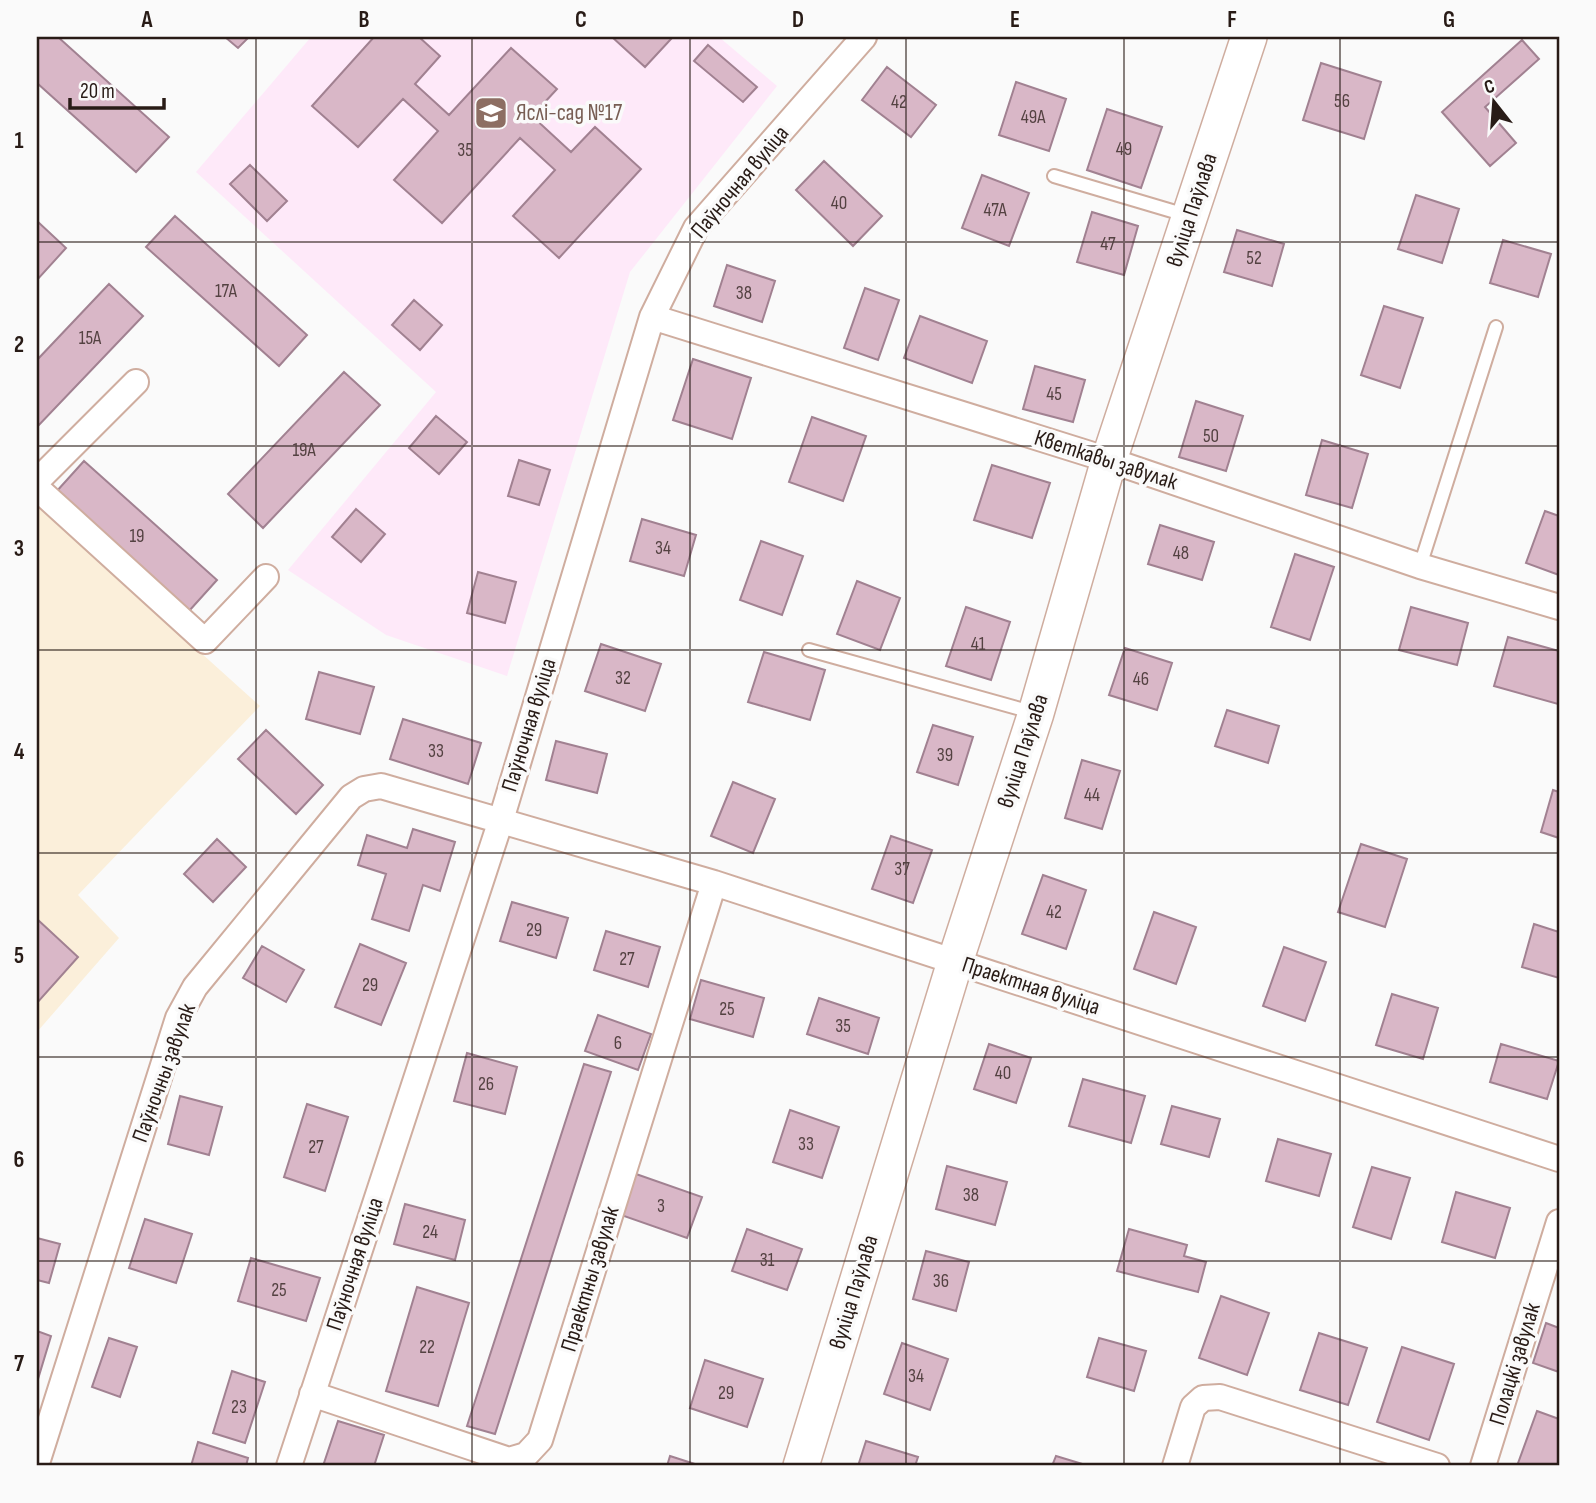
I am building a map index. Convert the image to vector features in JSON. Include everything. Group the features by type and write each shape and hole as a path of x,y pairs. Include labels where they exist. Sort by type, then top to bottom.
{"street":[{"name":"Паўночная вуліца","path":"289,1466 501,820 652,317 696,228 864,37"},
{"name":"вуліца Паўлава","path":"801,1466 955,962 1036,713 1109,460 1249,37"},
{"name":"Кветкавы завулак","path":"652,317 1109,460 1420,566 1559,607"},
{"path":"37,481 136,383"},
{"path":"37,488 205,641 266,577"},
{"name":"Паўночны завулак","path":"37,1463 178,1018 195,987 351,797 364,789 381,786 501,820"},
{"name":"Праектная вуліца","path":"501,820 714,883 1559,1159"},
{"name":"Праектны завулак","path":"312,1394 509,1460 526,1455 540,1440 714,883"},
{"name":"Полацкі завулак","path":"1483,1466 1559,1222"},
{"path":"1175,1466 1193,1407 1203,1398 1220,1397 1437,1466"}],"lane":[{"path":"1054,176 1189,216"},
{"path":"1420,566 1496,327"},
{"path":"809,650 1036,713"}],"shaded area":[{"path":"311,37 719,37 777,86 630,272 507,676 386,635 288,570 436,392 196,172"},
{"path":"37,505 260,706 78,895 119,938 37,1032"}],"building":[{"path":"37,37 58,37 169,137 136,172 37,83"},
{"path":"225,37 249,37 238,48"},
{"path":"374,37 419,37 440,56 415,84 449,115 511,48 557,89 532,116 571,152 595,127 641,169 559,258 513,216 555,170 520,138 442,223 394,180 438,131 403,99 358,147 312,106"},
{"path":"612,37 669,37 671,39 645,67"},
{"path":"1522,40 1539,59 1485,107 1516,143 1490,166 1442,112"},
{"path":"708,45 757,87 743,102 694,61"},
{"path":"1321,63 1381,82 1364,139 1303,120"},
{"path":"887,67 936,105 911,137 862,100"},
{"path":"1016,82 1066,99 1049,151 999,135"},
{"path":"1107,109 1162,127 1141,188 1087,170"},
{"path":"824,161 882,216 853,246 796,190"},
{"path":"250,165 287,201 267,221 230,184"},
{"path":"982,175 1029,193 1009,246 962,228"},
{"path":"1416,195 1459,209 1442,263 1398,249"},
{"path":"1092,212 1138,226 1124,275 1077,262"},
{"path":"175,216 307,335 279,366 146,247"},
{"path":"37,221 66,248 37,280"},
{"path":"1237,230 1284,244 1272,286 1224,272"},
{"path":"1503,240 1551,254 1538,297 1490,283"},
{"path":"727,265 775,281 762,322 714,306"},
{"path":"109,284 143,316 37,427 37,360"},
{"path":"865,288 899,300 878,360 844,348"},
{"path":"414,300 442,325 420,350 392,325"},
{"path":"1384,306 1423,318 1400,388 1361,375"},
{"path":"920,316 987,341 972,383 904,358"},
{"path":"693,359 751,378 732,439 673,420"},
{"path":"1035,366 1085,380 1073,422 1023,409"},
{"path":"344,372 380,405 263,528 228,494"},
{"path":"1196,401 1243,416 1226,471 1179,457"},
{"path":"436,416 467,442 439,474 409,448"},
{"path":"812,417 866,436 843,501 789,482"},
{"path":"1322,440 1368,454 1352,508 1306,495"},
{"path":"519,460 550,470 539,505 508,496"},
{"path":"84,461 217,580 189,611 56,492"},
{"path":"992,465 1050,483 1032,538 974,520"},
{"path":"356,509 385,534 361,562 332,537"},
{"path":"1545,511 1559,516 1559,575 1526,563"},
{"path":"642,519 696,535 684,576 630,561"},
{"path":"1160,525 1214,542 1202,580 1148,564"},
{"path":"761,541 803,556 782,615 740,600"},
{"path":"1295,554 1334,567 1310,640 1271,627"},
{"path":"478,572 516,582 505,623 467,613"},
{"path":"857,581 900,598 880,650 837,634"},
{"path":"966,607 1010,622 991,680 946,666"},
{"path":"1411,607 1468,623 1457,665 1399,650"},
{"path":"1508,637 1559,651 1558,704 1494,686"},
{"path":"601,644 661,664 645,711 585,691"},
{"path":"1125,648 1172,663 1157,710 1109,695"},
{"path":"764,652 825,670 810,720 748,702"},
{"path":"319,672 374,687 360,734 306,719"},
{"path":"1227,710 1279,726 1268,763 1215,746"},
{"path":"403,719 481,743 468,784 390,759"},
{"path":"933,725 973,737 958,785 917,772"},
{"path":"266,730 323,785 296,814 238,759"},
{"path":"556,741 607,754 597,793 546,780"},
{"path":"1082,760 1120,771 1102,829 1065,818"},
{"path":"733,782 775,799 753,853 711,836"},
{"path":"1553,790 1559,792 1559,838 1541,832"},
{"path":"413,829 455,842 440,891 423,885 409,931 372,919 386,874 358,865 367,835 407,848"},
{"path":"891,836 932,850 913,903 872,889"},
{"path":"217,839 246,867 213,902 184,874"},
{"path":"1361,844 1407,859 1385,927 1338,912"},
{"path":"1043,875 1086,890 1066,949 1022,934"},
{"path":"512,902 568,918 556,958 500,941"},
{"path":"1154,912 1196,927 1176,984 1134,969"},
{"path":"37,919 78,957 37,1003"},
{"path":"1534,924 1559,932 1559,978 1522,967"},
{"path":"606,931 660,947 648,987 594,970"},
{"path":"360,944 406,963 381,1025 335,1007"},
{"path":"262,946 304,970 286,1002 243,978"},
{"path":"1284,947 1326,962 1305,1021 1263,1006"},
{"path":"701,980 764,998 753,1037 690,1019"},
{"path":"1392,994 1438,1008 1423,1059 1376,1045"},
{"path":"819,998 879,1018 868,1054 807,1034"},
{"path":"598,1015 651,1034 638,1070 585,1051"},
{"path":"989,1044 1031,1058 1016,1103 974,1089"},
{"path":"1501,1044 1559,1061 1547,1099 1490,1082"},
{"path":"467,1053 517,1067 505,1114 454,1101"},
{"path":"584,1064 611,1072 495,1434 467,1426"},
{"path":"1083,1079 1145,1096 1131,1143 1069,1126"},
{"path":"180,1096 222,1107 209,1155 168,1144"},
{"path":"307,1104 348,1117 325,1191 284,1177"},
{"path":"1172,1106 1220,1119 1209,1157 1161,1144"},
{"path":"790,1110 839,1127 822,1178 773,1162"},
{"path":"1278,1139 1331,1154 1319,1196 1266,1181"},
{"path":"947,1166 1007,1182 995,1225 936,1209"},
{"path":"1372,1167 1410,1178 1391,1239 1353,1227"},
{"path":"636,1174 702,1197 687,1238 621,1215"},
{"path":"1456,1192 1510,1208 1495,1258 1442,1242"},
{"path":"405,1204 465,1220 455,1260 394,1244"},
{"path":"145,1219 192,1234 176,1283 129,1268"},
{"path":"747,1229 802,1249 787,1290 732,1271"},
{"path":"1129,1229 1187,1245 1184,1256 1206,1262 1198,1292 1117,1271"},
{"path":"37,1238 60,1244 49,1283 37,1280"},
{"path":"926,1251 969,1262 956,1311 913,1299"},
{"path":"251,1258 320,1278 306,1321 238,1301"},
{"path":"417,1287 469,1303 438,1406 386,1391"},
{"path":"1221,1296 1269,1313 1247,1375 1199,1358"},
{"path":"1546,1323 1559,1328 1559,1372 1533,1363"},
{"path":"37,1331 51,1336 38,1379 37,1378"},
{"path":"1319,1333 1367,1348 1348,1405 1300,1390"},
{"path":"109,1338 137,1347 120,1397 92,1387"},
{"path":"1099,1338 1146,1351 1134,1391 1087,1377"},
{"path":"902,1343 948,1359 930,1410 884,1394"},
{"path":"1402,1347 1454,1364 1429,1440 1377,1422"},
{"path":"705,1360 763,1379 747,1427 690,1408"},
{"path":"232,1371 265,1382 245,1443 213,1433"},
{"path":"1537,1411 1559,1419 1559,1466 1517,1466"},
{"path":"338,1421 384,1435 374,1466 323,1466"},
{"path":"866,1441 918,1457 915,1466 858,1466"},
{"path":"198,1442 248,1458 246,1466 191,1466"},
{"path":"670,1456 701,1466 667,1466"},
{"path":"1056,1456 1089,1466 1052,1466"}],"place":[{"name":"Яслі-сад №17","path":"491,113"}]}
